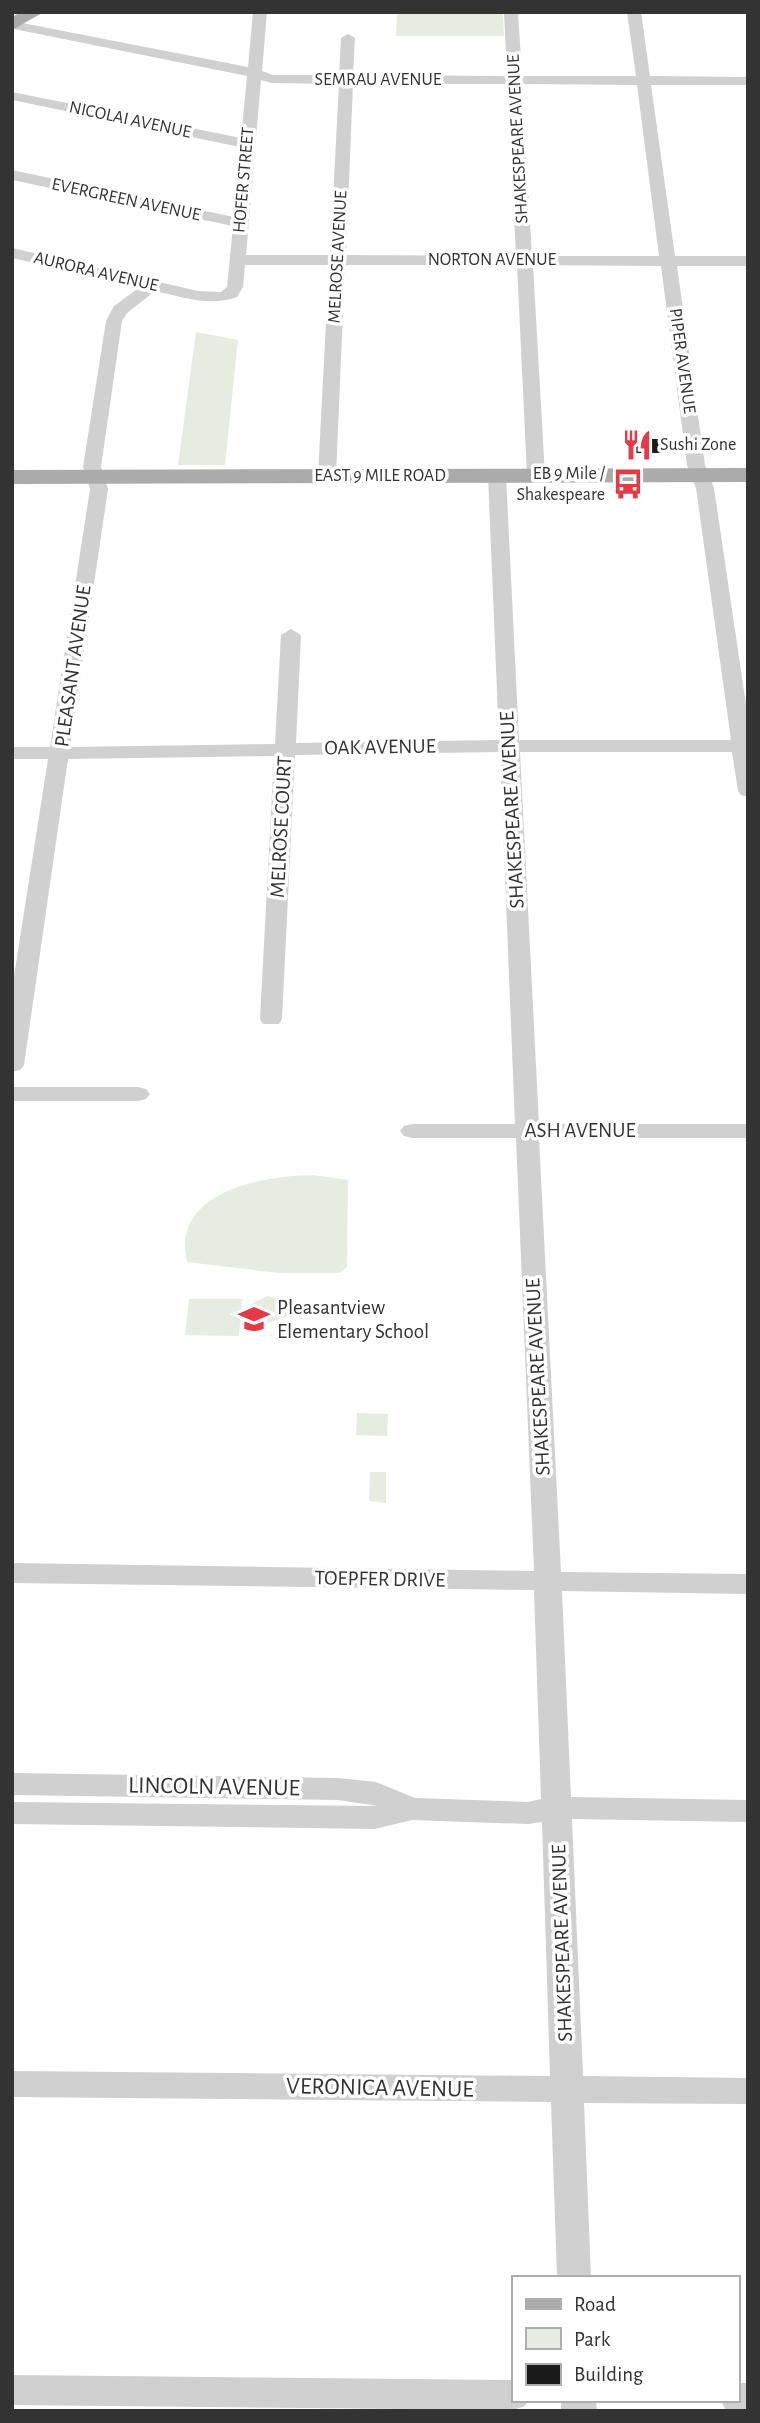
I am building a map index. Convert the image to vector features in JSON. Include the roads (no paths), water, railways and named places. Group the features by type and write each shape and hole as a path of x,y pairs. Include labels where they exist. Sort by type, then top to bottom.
{"main road":[{"path":"13,25 35,12"},
{"name":"EAST 9 MILE ROAD","path":"12,477 748,475"}],"street":[{"name":"HOFER STREET","path":"179,291 222,298 231,294 235,287 260,12"},
{"name":"SHAKESPEARE AVENUE","path":"512,12 536,475"},
{"name":"PIPER AVENUE","path":"634,12 696,466 702,475 745,746 748,791"},
{"name":"SEMRAU AVENUE","path":"13,25 272,79 748,81"},
{"name":"MELROSE AVENUE","path":"327,476 348,38"},
{"name":"NICOLAI AVENUE","path":"12,96 248,144"},
{"name":"EVERGREEN AVENUE","path":"12,175 240,223"},
{"name":"AURORA AVENUE","path":"15,256 179,291"},
{"name":"NORTON AVENUE","path":"236,260 748,261"},
{"name":"PLEASANT AVENUE","path":"12,1065 99,489 92,467 116,315 153,285"},
{"name":"SHAKESPEARE AVENUE","path":"497,476 548,1581 574,2276"},
{"name":"MELROSE COURT","path":"271,1019 291,635"},
{"name":"OAK AVENUE","path":"12,753 509,746 745,746"},
{"path":"12,1094 138,1094"},
{"name":"ASH AVENUE","path":"412,1131 748,1131"},
{"name":"TOEPFER DRIVE","path":"12,1573 748,1584"},
{"name":"LINCOLN AVENUE","path":"12,1784 338,1789 376,1793 412,1809"},
{"name":"LINCOLN AVENUE","path":"12,1813 375,1818 412,1809 528,1813 556,1808 748,1811"},
{"name":"VERONICA AVENUE","path":"12,2084 748,2091"},
{"path":"12,2390 512,2395"}],"place":[{"name":"Sushi Zone","path":"637,445"},
{"name":"EB 9 Mile / Shakespeare","path":"628,484"},
{"name":"Pleasantview Elementary School","path":"254,1319"}]}
